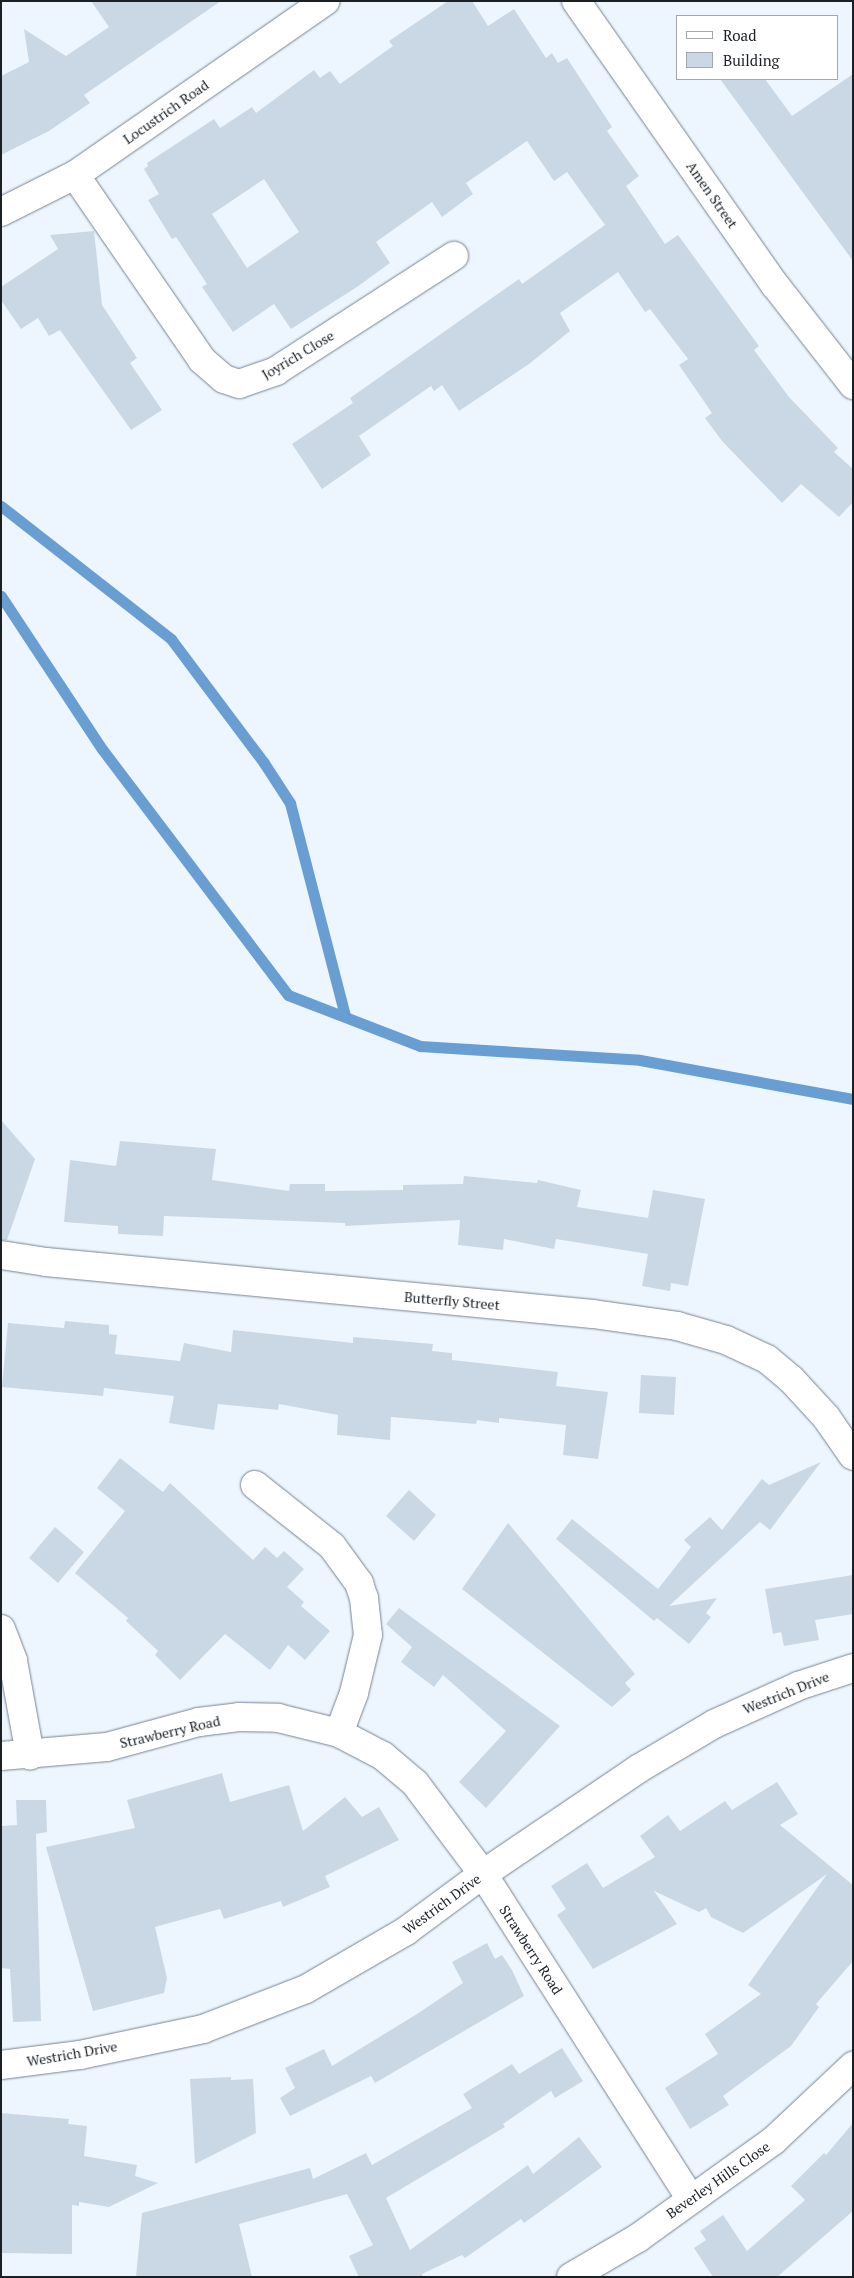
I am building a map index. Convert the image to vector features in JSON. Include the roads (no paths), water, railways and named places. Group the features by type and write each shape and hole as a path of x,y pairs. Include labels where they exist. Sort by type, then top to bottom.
{"street":[{"name":"Locustrich Road","path":"1,212 75,175 325,1"},
{"name":"Amen Street","path":"576,1 775,285 853,385"},
{"name":"Joyrich Close","path":"75,175 202,360 224,380 239,384 276,370 454,256"},
{"name":"Butterfly Street","path":"1,1254 56,1263 593,1314 677,1326 726,1340 767,1360 826,1417 853,1456"},
{"path":"255,1486 332,1546 359,1583 364,1598 368,1635 354,1693 339,1733"},
{"path":"1,1629 12,1661 30,1754"},
{"name":"Westrich Drive","path":"1,2065 80,2055 204,2029 306,1989 406,1932 483,1874 638,1769 714,1724 798,1686 853,1668"},
{"name":"Strawberry Road","path":"1,1756 107,1747 199,1722 239,1717 278,1718 339,1733 383,1756 415,1783 483,1874 690,2198"},
{"name":"Beverley Hills Close","path":"571,2277 638,2238 690,2198 773,2141 853,2066"}],"waterway":[{"path":"1,506 171,639 264,763 290,803 345,1016"},
{"path":"1,596 102,749 288,995 420,1046 640,1060 853,1099"}]}
